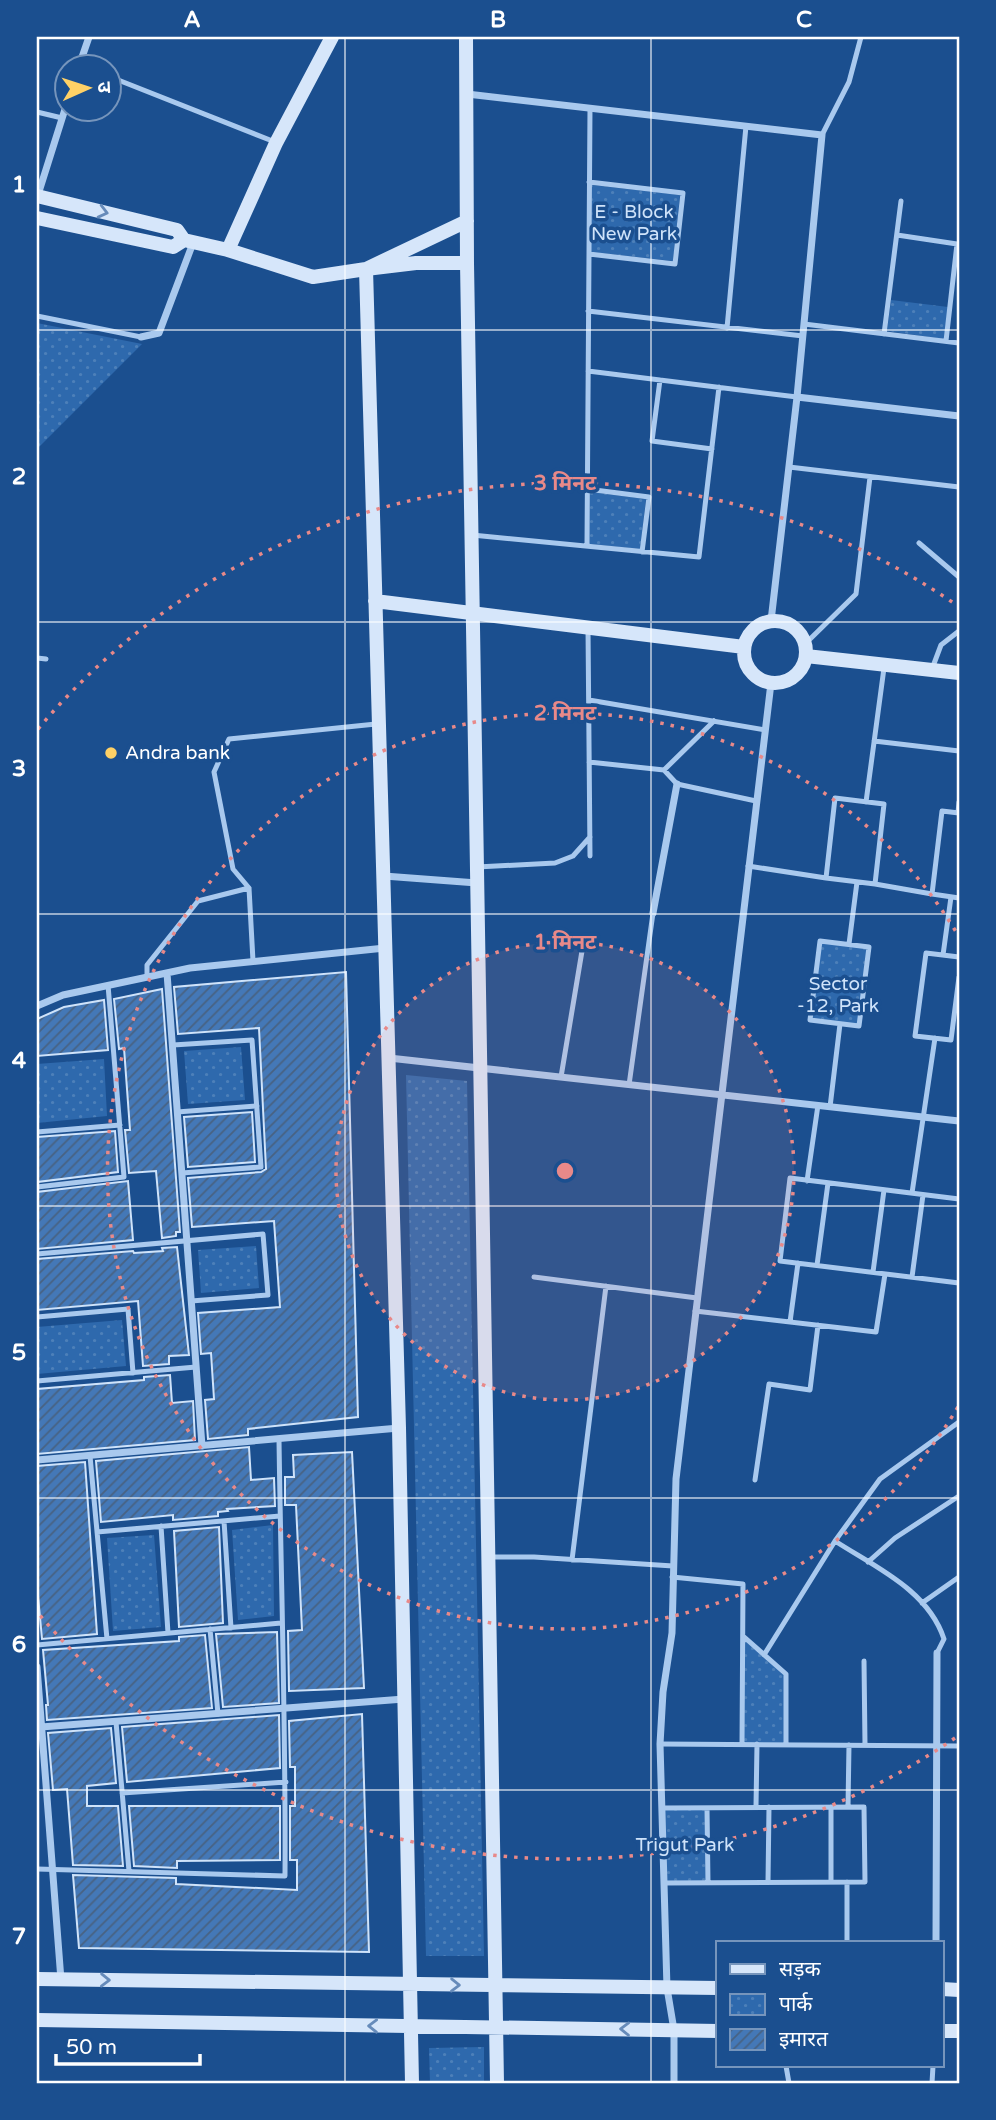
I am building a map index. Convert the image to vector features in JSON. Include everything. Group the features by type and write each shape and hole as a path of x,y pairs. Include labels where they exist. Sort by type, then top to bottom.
{"street":[{"path":"228,250 276,143 332,37"},
{"path":"466,37 471,534 497,2083"},
{"path":"466,94 822,135 797,397 771,621"},
{"path":"61,122 37,196 177,230 189,242"},
{"path":"37,218 173,247 189,242 228,250 313,277 416,263 467,263"},
{"path":"366,269 467,220"},
{"path":"141,337 159,333 189,242"},
{"path":"366,269 399,1429 412,2083"},
{"path":"797,397 959,416"},
{"path":"375,601 744,647"},
{"path":"771,621 780,621 796,629 805,650 797,674 790,680 771,683 761,680 747,666 744,647 753,629 771,621"},
{"path":"805,650 884,665 959,673"},
{"path":"674,2083 674,2030 667,1988 660,1744 663,1692 672,1633 676,1479 771,683"},
{"path":"653,913 677,784"},
{"path":"383,876 477,883"},
{"path":"37,1006 63,995 190,968 385,948"},
{"path":"167,973 202,1446"},
{"path":"388,1058 959,1121"},
{"path":"37,1460 399,1429"},
{"path":"936,1941 937,1653"},
{"path":"37,1667 61,1980"},
{"path":"41,1727 404,1699"},
{"path":"37,1979 716,1989"},
{"path":"37,2020 716,2031"}],"lane":[{"path":"822,135 849,82 861,37"},
{"path":"122,82 276,143"},
{"path":"587,546 590,108"},
{"path":"727,328 746,126"},
{"path":"589,182 683,193 675,264 589,254"},
{"path":"884,334 901,201"},
{"path":"897,235 957,244 946,341"},
{"path":"588,312 803,336"},
{"path":"37,316 141,337"},
{"path":"804,324 959,343"},
{"path":"588,371 797,397"},
{"path":"660,380 652,441 712,449"},
{"path":"471,534 699,557 719,387"},
{"path":"789,467 959,487"},
{"path":"805,650 856,594 870,477"},
{"path":"587,489 649,497 642,552"},
{"path":"919,543 959,577"},
{"path":"588,628 590,856"},
{"path":"932,670 941,645 959,631"},
{"path":"37,658 46,659"},
{"path":"866,802 884,665"},
{"path":"589,700 765,730"},
{"path":"664,770 713,721"},
{"path":"253,961 249,888 233,869 214,772 229,739 379,724"},
{"path":"874,741 959,751"},
{"path":"589,762 664,770 677,784 756,801"},
{"path":"826,878 835,798 884,804 875,884"},
{"path":"932,894 942,811 959,813 959,802"},
{"path":"477,867 555,863 573,856 590,836"},
{"path":"748,866 959,898"},
{"path":"849,944 857,881"},
{"path":"146,977 147,965 198,901 249,888"},
{"path":"943,955 951,897"},
{"path":"629,1085 653,913"},
{"path":"820,940 869,947 859,1026 840,1024 810,1020 820,940"},
{"path":"561,1077 582,951"},
{"path":"959,957 926,953 915,1036 951,1040 959,977"},
{"path":"37,1187 124,1177 108,985"},
{"path":"830,1107 840,1024"},
{"path":"912,1194 935,1038"},
{"path":"173,1045 252,1040 257,1106 261,1167 182,1173"},
{"path":"807,1181 818,1105"},
{"path":"177,1112 257,1106"},
{"path":"37,1132 120,1125"},
{"path":"959,1199 790,1178 780,1261 959,1283"},
{"path":"817,1265 828,1183"},
{"path":"873,1272 884,1190"},
{"path":"912,1277 923,1195"},
{"path":"37,1254 263,1234 268,1294 191,1301"},
{"path":"790,1322 799,1263"},
{"path":"695,1311 876,1332 885,1274"},
{"path":"534,1277 697,1298"},
{"path":"572,1560 606,1286"},
{"path":"37,1317 128,1309 133,1373"},
{"path":"755,1480 769,1384 810,1390 818,1325"},
{"path":"37,1381 196,1367"},
{"path":"764,1655 835,1541 880,1479 959,1422"},
{"path":"37,1869 285,1876 286,1708 281,1623 279,1439"},
{"path":"90,1455 107,1639"},
{"path":"868,1562 895,1538 959,1496"},
{"path":"97,1532 280,1516"},
{"path":"224,1521 230,1628"},
{"path":"161,1526 169,1633"},
{"path":"835,1541 913,1592 939,1623 944,1639 937,1653"},
{"path":"488,1557 673,1566"},
{"path":"672,1577 743,1584 742,1744"},
{"path":"922,1603 959,1577"},
{"path":"37,1645 281,1623"},
{"path":"210,1629 218,1714"},
{"path":"743,1636 786,1674 786,1744"},
{"path":"864,1661 865,1745"},
{"path":"116,1722 129,1871"},
{"path":"660,1744 959,1746"},
{"path":"756,1807 757,1744"},
{"path":"848,1807 849,1745"},
{"path":"122,1793 286,1782"},
{"path":"768,1807 768,1882"},
{"path":"831,1807 831,1882"},
{"path":"662,1808 864,1807 865,1882 664,1883"},
{"path":"707,1808 708,1883"},
{"path":"847,1882 848,1941"}],"green space":[{"name":"E - Block New Park","path":"592,185 680,195 673,261 591,252"},
{"path":"891,300 948,307 944,339 887,331"},
{"path":"37,323 142,344 37,449"},
{"path":"590,492 646,499 640,549 589,544"},
{"name":"Sector -12, Park","path":"821,942 867,948 858,1025 812,1019"},
{"path":"241,1047 245,1100 188,1104 184,1051"},
{"path":"104,1059 107,1116 37,1123 37,1064"},
{"path":"406,1075 467,1081 484,1956 426,1956"},
{"path":"256,1246 259,1288 201,1293 198,1250"},
{"path":"122,1320 126,1366 37,1374 37,1327"},
{"path":"273,1525 274,1616 238,1620 232,1530"},
{"path":"154,1535 161,1627 113,1631 107,1538"},
{"path":"744,1640 784,1675 784,1743 744,1743"},
{"name":"Trigut Park","path":"664,1810 705,1810 706,1881 666,1881"},
{"path":"484,2047 484,2083 430,2083 429,2048"}],"building":[{"path":"346,972 358,1417 248,1429 248,1435 208,1439 205,1400 214,1399 211,1353 201,1354 198,1313 280,1307 274,1221 192,1227 188,1178 261,1172 266,1169 259,1028 178,1034 174,987"},
{"path":"162,989 180,1232 176,1232 176,1236 162,1238 156,1171 129,1173 125,1130 130,1130 124,1048 119,1049 114,999"},
{"path":"104,1000 108,1050 37,1056 37,1019 64,1007"},
{"path":"252,1112 255,1162 188,1167 184,1117"},
{"path":"115,1131 118,1172 37,1182 37,1137"},
{"path":"128,1181 133,1240 37,1249 37,1192"},
{"path":"177,1247 189,1355 169,1356 169,1364 143,1366 138,1301 37,1310 37,1259 163,1251 162,1248"},
{"path":"170,1375 172,1403 193,1401 195,1440 37,1454 37,1389 144,1380 144,1377"},
{"path":"249,1447 251,1480 274,1478 275,1506 227,1509 228,1511 218,1512 218,1516 173,1520 173,1515 101,1522 96,1461"},
{"path":"352,1452 364,1688 289,1691 288,1631 302,1630 296,1505 285,1505 285,1477 294,1477 293,1455"},
{"path":"85,1462 97,1634 42,1639 37,1585 37,1466"},
{"path":"219,1527 223,1623 179,1627 174,1531"},
{"path":"277,1632 279,1703 223,1707 216,1634"},
{"path":"205,1635 212,1708 47,1720 43,1650 179,1641 179,1637"},
{"path":"362,1714 369,1952 79,1948 73,1875 176,1878 176,1884 297,1890 297,1860 290,1860 290,1806 295,1806 295,1767 290,1767 289,1721"},
{"path":"279,1715 280,1768 127,1782 122,1727"},
{"path":"111,1728 116,1783 87,1786 87,1806 118,1806 123,1866 73,1865 67,1789 53,1790 48,1733"},
{"path":"129,1806 280,1806 280,1860 177,1861 177,1868 134,1866"}],"place":[{"name":"Andra bank","path":"111,753"}]}
